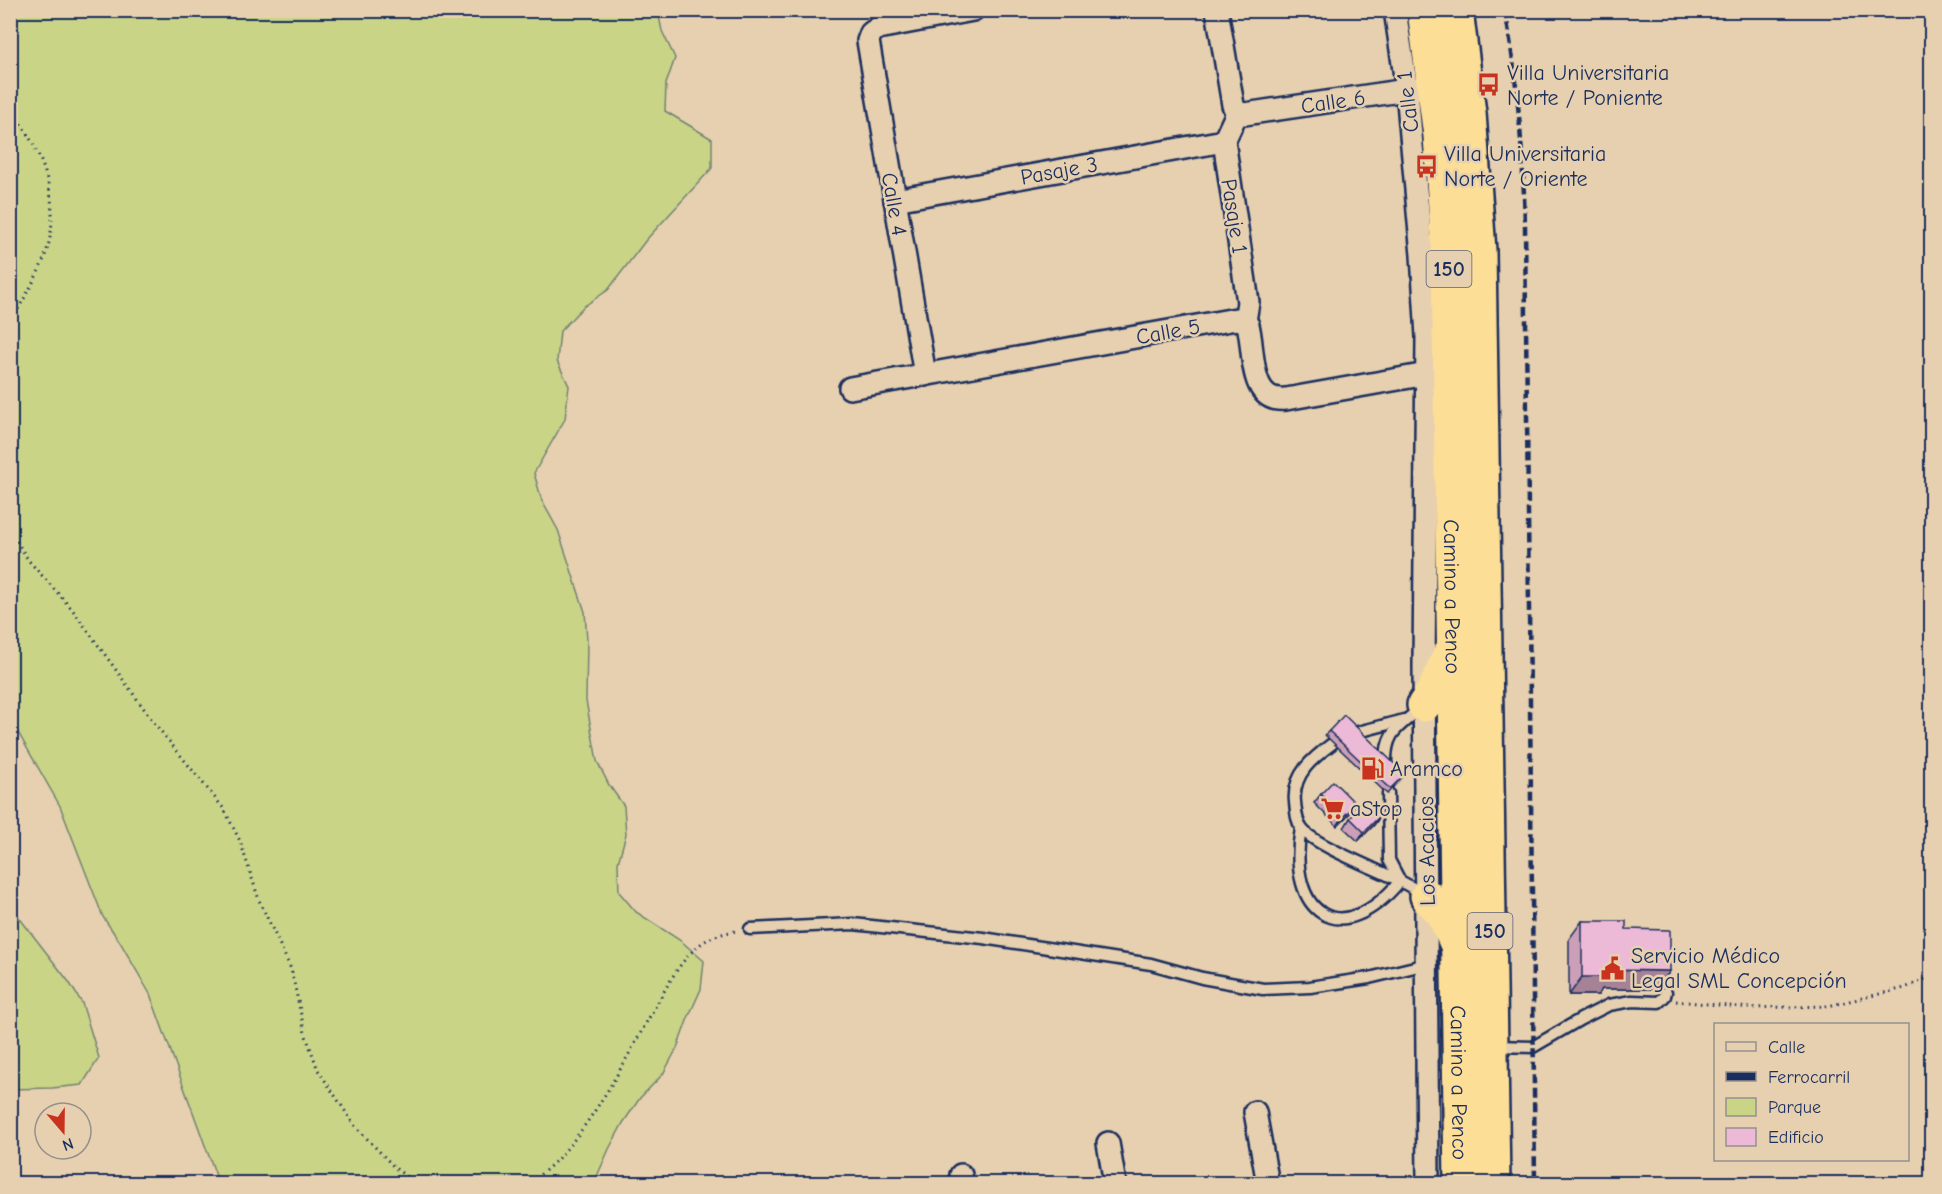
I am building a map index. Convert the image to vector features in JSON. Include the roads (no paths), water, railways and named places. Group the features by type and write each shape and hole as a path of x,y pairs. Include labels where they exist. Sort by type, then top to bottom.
{"highway":[{"name":"Camino a Penco","path":"1424,10 1436,86 1448,250 1461,1184"},
{"name":"Camino a Penco","path":"1456,10 1436,86 1476,183 1480,286 1493,1184"},
{"path":"1416,712 1442,673 1454,640"},
{"path":"1414,888 1444,916 1455,938 1458,951"}],"street":[{"path":"1217,10 1233,105 1237,113 1224,141"},
{"name":"Calle 1","path":"1395,10 1436,86 1422,255 1427,374"},
{"name":"Calle 4","path":"925,375 868,45 871,33 881,27 967,11"},
{"name":"Calle 6","path":"1237,113 1245,114 1436,86"},
{"name":"Pasaje 3","path":"895,200 1224,141"},
{"name":"Pasaje 1","path":"1224,141 1248,302 1245,321"},
{"name":"Calle 5","path":"850,388 1236,319 1245,321"},
{"path":"1245,321 1250,329 1259,385 1265,394 1275,399 1427,374"},
{"name":"Los Acacios","path":"1427,374 1416,712 1414,888 1426,964 1428,1184"},
{"path":"1255,1112 1268,1184"},
{"path":"1108,1143 1115,1184"}],"lane":[{"path":"1354,733 1416,712"},
{"path":"1386,764 1388,740 1392,732 1416,712"},
{"path":"1333,743 1310,763 1297,780 1296,816 1301,828 1334,849 1414,888"},
{"path":"1388,793 1389,860 1414,888"},
{"path":"1301,828 1298,862 1302,887 1311,904 1325,914 1346,918 1363,913 1414,888"},
{"path":"750,929 853,924 983,938 1151,964 1202,978 1263,989 1310,987 1369,978 1426,964"},
{"path":"1491,1046 1533,1047 1609,1005 1632,1001 1655,1002 1664,996"}],"railway":[{"path":"1505,10 1519,118 1525,225 1535,1184"}],"place":[{"name":"Villa Universitaria Norte / Poniente","path":"1489,85"},
{"name":"Villa Universitaria Norte / Oriente","path":"1426,166"},
{"name":"Aramco","path":"1372,768"},
{"name":"aStop","path":"1332,808"},
{"name":"Servicio Médico Legal SML Concepción","path":"1613,968"}]}
